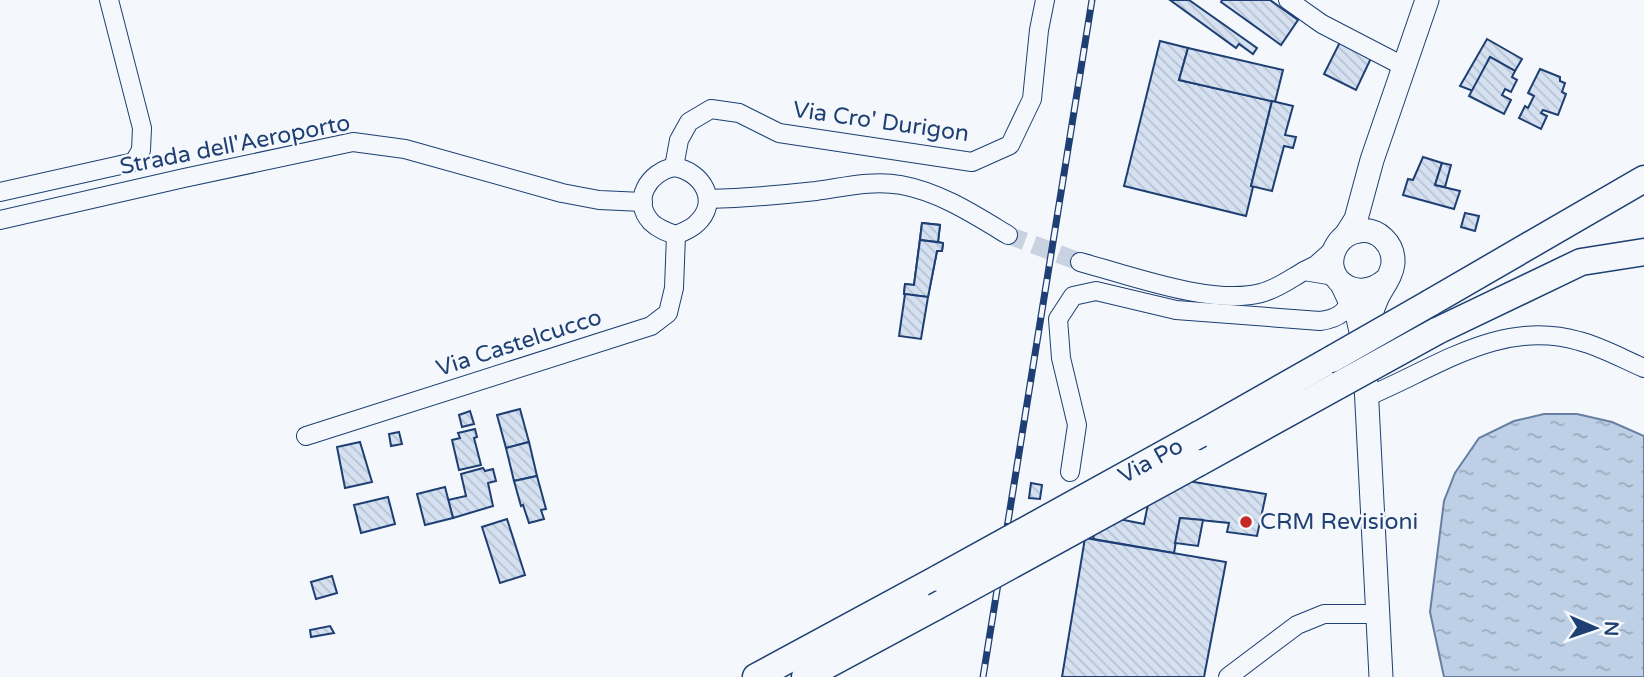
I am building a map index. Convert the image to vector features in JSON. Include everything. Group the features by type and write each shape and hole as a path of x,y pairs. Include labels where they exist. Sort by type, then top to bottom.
{"highway":[{"name":"Via Po","path":"756,677 1200,435 1644,179"},
{"name":"Via Po","path":"805,677 1437,331 1581,262 1644,252"}],"main road":[{"path":"1364,346 1333,266 1340,242 1356,219 1372,160 1427,0"},
{"path":"1372,160 1375,208 1393,262 1370,318 1364,346 1381,677"},
{"path":"1340,242 1363,230 1373,232 1388,244"},
{"path":"1343,287 1371,290 1386,280"}],"street":[{"path":"0,192 135,162 141,150 142,128 109,0"},
{"name":"Via Cro' Durigon","path":"674,167 679,140 689,121 711,109 739,113 779,133 972,162 1010,145 1032,99 1045,0"},
{"path":"1288,0 1322,24 1403,66"},
{"name":"Strada dell'Aeroporto","path":"0,220 353,142 405,149 562,194 599,200 643,202"},
{"path":"674,167 695,174 702,182 708,199 704,215 697,224 676,234 657,228 645,212 643,202 644,191 655,174 674,167"},
{"path":"708,199 818,191 860,183 902,185 954,203 1008,235"},
{"name":"Via Castelcucco","path":"306,436 651,326 668,313 674,288 676,234"},
{"path":"1080,262 1164,285 1215,295 1247,296 1261,293 1316,265 1340,242"},
{"path":"1070,472 1077,425 1061,358 1058,319 1073,296 1096,291 1177,310 1248,317 1320,321 1332,319 1344,311 1343,287 1328,275 1297,275 1271,303 1248,317"},
{"path":"1366,397 1463,351 1494,340 1524,336 1544,335 1580,341 1644,368"},
{"path":"1228,677 1297,625 1324,614 1377,614"}],"water":[{"path":"1544,414 1577,414 1612,422 1644,436 1644,677 1444,677 1430,612 1444,501 1455,473 1479,438 1514,421"}],"building":[{"path":"1170,0 1189,0 1257,48 1253,54 1239,44 1236,48"},
{"path":"1270,0 1298,20 1281,45 1221,2"},
{"path":"1342,38 1373,54 1356,90 1324,74"},
{"path":"1487,39 1522,59 1515,71 1490,57 1473,91 1460,86"},
{"path":"1160,41 1188,48 1179,80 1272,101 1246,216 1124,186"},
{"path":"1188,48 1283,70 1275,102 1179,80"},
{"path":"1490,57 1515,71 1512,77 1517,80 1511,92 1505,89 1502,95 1511,100 1504,114 1469,96"},
{"path":"1540,69 1560,77 1560,81 1565,83 1562,92 1566,94 1558,115 1543,110 1541,113 1547,116 1541,129 1519,118 1534,96 1528,93"},
{"path":"1272,101 1293,106 1285,135 1296,137 1293,148 1284,146 1272,191 1251,186"},
{"path":"1423,157 1442,163 1435,185 1460,191 1454,209 1403,195 1408,179 1413,180"},
{"path":"1442,163 1451,165 1445,187 1435,185"},
{"path":"1465,213 1479,216 1475,231 1461,227"},
{"path":"922,223 940,225 938,242 943,243 942,251 937,251 928,297 904,294 905,284 914,285"},
{"path":"922,223 940,225 938,242 920,240"},
{"path":"920,240 943,243 942,251 937,251 928,297 904,294 905,284 914,285"},
{"path":"905,294 928,297 921,339 899,336"},
{"path":"520,409 529,442 506,448 497,415"},
{"path":"470,411 474,424 462,427 459,415"},
{"path":"475,429 477,437 474,438 481,465 459,470 452,440 460,438 458,433"},
{"path":"399,432 402,444 391,446 389,434"},
{"path":"360,442 372,482 345,488 337,447"},
{"path":"529,442 537,476 514,481 506,448"},
{"path":"483,468 485,471 493,469 496,481 488,483 493,506 453,518 448,500 466,496 461,474"},
{"path":"537,476 546,509 541,510 544,519 529,523 514,481"},
{"path":"1182,480 1266,494 1257,536 1227,532 1229,523 1180,518 1174,553 1093,539 1095,529 1114,518 1144,524 1149,499"},
{"path":"1031,483 1042,485 1040,499 1029,498"},
{"path":"445,487 453,518 425,525 417,494"},
{"path":"388,497 395,524 361,533 354,505"},
{"path":"1180,518 1203,520 1198,546 1175,543"},
{"path":"507,519 525,575 500,583 482,527"},
{"path":"1085,538 1226,562 1204,677 1062,677"},
{"path":"332,576 337,593 316,599 311,582"},
{"path":"330,626 334,633 311,637 310,630"}],"tunnel":[{"path":"1008,235 1080,262"}],"railway":[{"path":"983,677 1092,0"}],"place":[{"name":"CRM Revisioni","path":"1246,522"}]}
